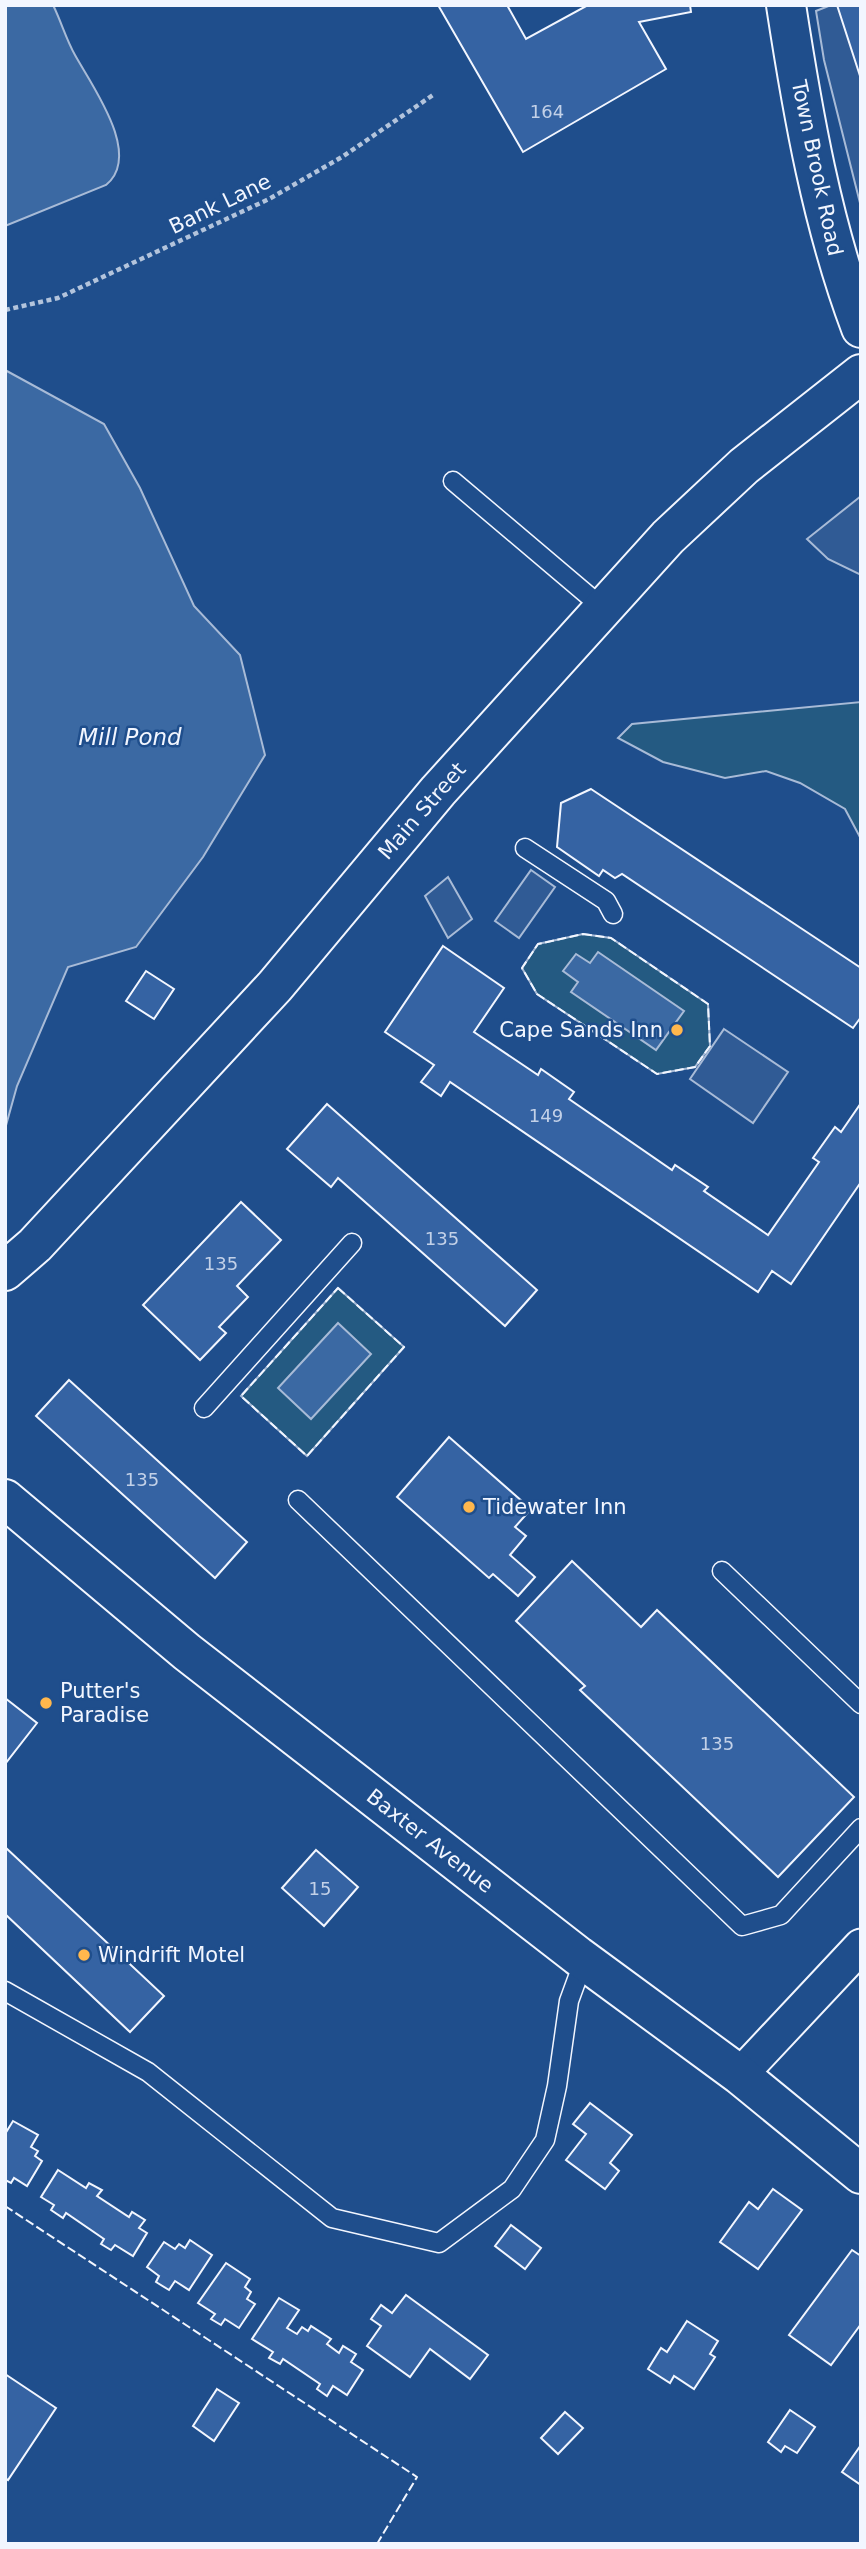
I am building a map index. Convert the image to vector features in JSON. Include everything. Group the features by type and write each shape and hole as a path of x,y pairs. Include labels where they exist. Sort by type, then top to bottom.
{"main road":[{"name":"Town Brook Road","path":"786,5 815,173 836,258 861,328"},
{"name":"Main Street","path":"5,1271 35,1245 275,986 438,791 668,537 744,467 861,374"},
{"name":"Baxter Avenue","path":"5,1499 187,1652 584,1960 740,2075 861,2174"}],"street":[{"path":"740,2075 861,1947"}],"lane":[{"path":"453,481 603,608"},
{"path":"525,848 606,901 613,914"},
{"path":"204,1408 352,1243"},
{"path":"298,1500 742,1926 780,1915 861,1828"},
{"path":"722,1571 861,1704"},
{"path":"5,1991 148,2072 331,2218 439,2243 512,2189 545,2140 557,2086 569,2001 584,1960"}],"path":[{"name":"Bank Lane","path":"5,310 58,298 269,199 342,157 433,95"}],"shaded area":[{"path":"831,5 854,5 861,28 860,203 824,60 816,11"},
{"path":"861,496 861,575 828,559 807,539"},
{"path":"861,702 861,839 845,809 800,783 766,771 725,778 663,762 618,738 632,724"},
{"path":"531,870 555,887 519,938 495,921"},
{"path":"448,877 472,919 448,938 425,896"},
{"path":"583,934 611,938 708,1004 710,1046 695,1067 657,1074 537,994 522,968 538,944"},
{"path":"724,1029 788,1072 753,1123 690,1079"},
{"path":"338,1288 404,1347 307,1456 241,1396"}],"water":[{"path":"5,5 53,5 72,49 111,120 119,156 116,172 106,185 5,226"},
{"name":"Mill Pond","path":"5,370 104,424 140,488 194,606 240,655 265,755 203,857 136,947 68,967 17,1086 5,1129"},
{"path":"598,952 684,1011 656,1050 571,992 578,982 563,971 576,954 590,963"},
{"path":"338,1323 371,1354 311,1419 278,1388"}],"building":[{"path":"438,5 507,5 526,39 588,5 690,5 691,12 639,22 666,69 523,152"},
{"path":"837,5 861,5 861,79"},
{"path":"591,789 861,968 861,1017 853,1028 622,874 615,878 603,870 599,876 557,847 561,803"},
{"path":"443,946 504,988 474,1032 538,1075 541,1069 574,1092 569,1099 672,1170 675,1165 708,1187 704,1191 768,1235 819,1162 813,1158 835,1127 841,1132 861,1103 861,1182 791,1284 772,1271 758,1292 450,1082 441,1096 421,1082 434,1065 385,1032"},
{"path":"146,971 174,989 154,1019 126,1001"},
{"path":"327,1104 537,1290 505,1326 338,1178 331,1187 287,1149"},
{"path":"241,1202 281,1240 237,1286 248,1297 219,1327 226,1333 200,1360 143,1305"},
{"path":"69,1380 247,1542 215,1578 36,1416"},
{"path":"449,1437 531,1509 515,1527 526,1536 510,1555 535,1577 518,1596 493,1574 489,1578 397,1497"},
{"path":"572,1561 641,1627 657,1610 854,1797 778,1877 580,1690 585,1686 516,1621"},
{"path":"5,1698 37,1723 5,1764"},
{"name":"Windrift Motel","path":"5,1847 164,1996 130,2032 5,1914"},
{"path":"316,1850 358,1887 324,1926 282,1888"},
{"path":"590,2103 632,2135 610,2163 619,2171 605,2189 566,2160 586,2134 573,2124"},
{"path":"13,2121 38,2135 31,2147 38,2151 35,2156 42,2161 27,2186 14,2178 11,2183 5,2180 5,2134"},
{"path":"58,2170 86,2188 89,2183 102,2190 97,2196 129,2217 132,2212 145,2220 139,2228 147,2233 133,2256 115,2245 111,2250 101,2244 104,2239 66,2213 63,2218 51,2210 54,2205 41,2197"},
{"path":"773,2189 802,2210 758,2269 720,2242 749,2202 758,2209"},
{"path":"511,2225 541,2248 525,2269 495,2246"},
{"path":"190,2240 212,2255 189,2290 175,2281 169,2290 156,2282 159,2276 147,2267 164,2242 175,2249 179,2244 185,2248"},
{"path":"852,2250 861,2256 861,2324 831,2365 789,2335"},
{"path":"226,2263 250,2279 245,2287 251,2292 247,2299 255,2304 239,2328 225,2319 221,2325 211,2319 215,2314 198,2303"},
{"path":"406,2295 488,2355 470,2379 430,2349 410,2377 367,2346 381,2326 371,2319 381,2305 392,2313"},
{"path":"279,2298 299,2310 287,2328 297,2334 302,2327 308,2331 311,2326 331,2339 327,2344 339,2353 343,2346 356,2354 351,2362 363,2370 347,2395 333,2386 327,2396 317,2389 320,2384 283,2359 280,2364 269,2358 273,2352 252,2339"},
{"path":"687,2321 718,2341 710,2354 715,2357 694,2389 674,2376 670,2383 648,2369 661,2348 667,2352"},
{"path":"5,2374 56,2408 8,2480 5,2478"},
{"path":"217,2389 239,2403 214,2441 193,2426"},
{"path":"790,2410 815,2427 797,2453 785,2446 781,2452 768,2442"},
{"path":"565,2412 583,2428 558,2454 541,2438"},
{"path":"861,2445 861,2485 842,2472"}],"fence":[{"path":"583,934 611,938 708,1004 710,1046 695,1067 657,1074 537,994 522,968 538,944 583,934"},
{"path":"338,1288 404,1347 307,1456 241,1396 338,1288"},
{"path":"5,2206 417,2477 377,2544"}],"place":[{"name":"Cape Sands Inn","path":"677,1030"},
{"name":"Tidewater Inn","path":"469,1507"},
{"name":"Putter's Paradise","path":"46,1703"},
{"name":"Windrift Motel","path":"84,1955"}]}
